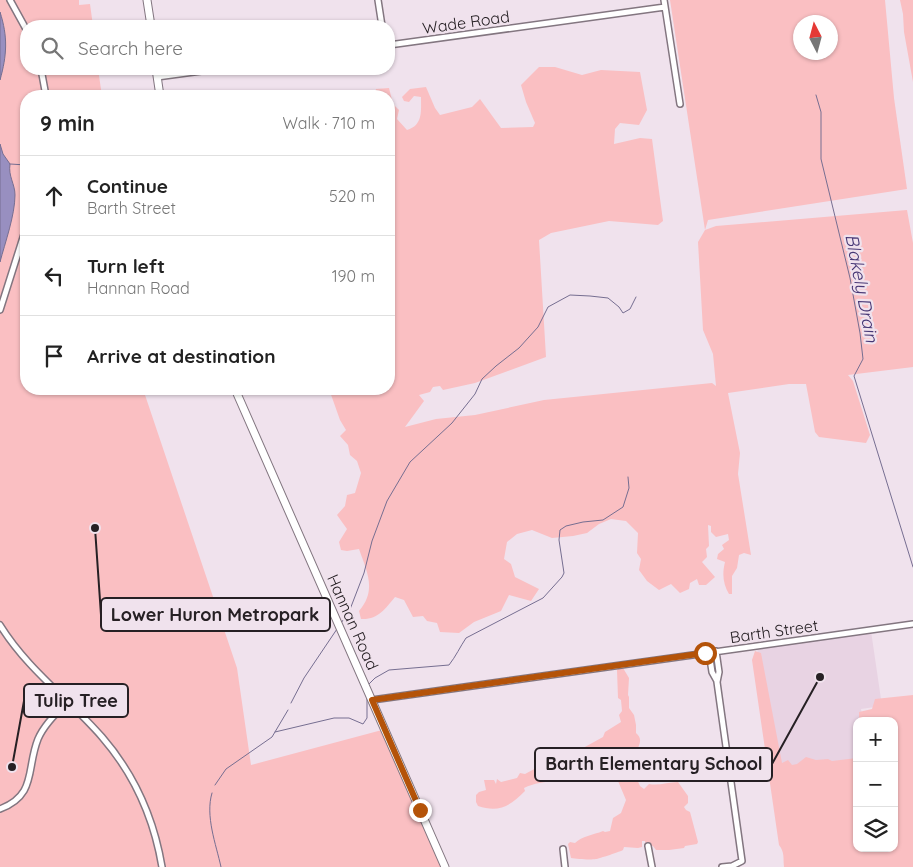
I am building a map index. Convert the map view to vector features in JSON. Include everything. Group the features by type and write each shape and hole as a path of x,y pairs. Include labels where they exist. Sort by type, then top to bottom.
{"street":[{"path":"10,0 21,20"},
{"path":"147,0 149,20"},
{"path":"378,0 381,20"},
{"path":"664,0 680,104"},
{"name":"Wade Road","path":"395,44 665,7"},
{"path":"42,75 45,90"},
{"path":"157,75 159,90"},
{"path":"0,310 20,247"},
{"name":"Hannan Road","path":"238,395 445,867"},
{"name":"Barth Street","path":"372,700 913,624"},
{"path":"0,625 26,661 106,742 132,778 151,822 162,867"},
{"path":"716,651 718,682 742,862 722,867"},
{"path":"709,652 712,672 718,682"},
{"path":"0,809 15,801 24,792 41,733 67,702"},
{"path":"648,846 652,867"},
{"path":"563,849 565,867"}],"shaded area":[{"path":"0,0 79,0 79,5 90,4 92,20 20,20 20,75 99,75 101,90 20,90 20,395 145,395 237,668 251,765 382,730 443,867 0,867"},
{"path":"670,0 885,0 894,98 907,189 708,220 705,230"},
{"path":"900,0 913,0 913,82 904,32"},
{"path":"0,12 6,46 0,80"},
{"path":"539,67 555,67 582,75 601,70 640,72 647,110 639,125 620,123 615,129 614,144 640,138 652,139 663,221 658,225 609,221 551,233 539,240 546,357 475,383 443,390 440,386 433,387 430,392 419,395 424,401 405,427 436,419 475,415 544,400 712,383 716,386 713,354 703,330 698,242 705,230 716,226 907,210 913,243 913,367 848,375 853,381 870,435 866,443 819,437 815,432 806,384 789,384 728,393 740,453 738,474 751,555 744,553 739,555 737,568 732,576 732,594 729,594 724,583 725,562 717,559 718,554 724,549 722,545 729,540 728,534 716,537 711,532 711,526 708,525 709,546 706,549 707,557 702,562 715,577 706,585 699,585 697,579 690,583 689,589 680,593 671,584 659,590 647,581 639,570 641,559 637,553 638,533 626,521 611,519 599,524 587,533 573,536 552,538 532,530 517,534 507,542 504,559 511,564 515,577 539,589 531,601 509,595 501,611 474,622 459,633 440,632 437,623 427,621 423,616 413,617 404,600 395,597 377,616 361,619 359,611 368,596 369,581 359,549 341,550 339,542 347,529 337,515 345,506 347,495 355,493 361,473 357,461 350,455 348,445 340,436 346,430 340,420 331,395 395,395 395,106 399,110 397,119 407,130 416,125 421,113 421,97 414,96 409,102 404,101 402,97 410,89 426,87 440,115 472,107 480,99 501,128 533,127 535,123 521,85"},
{"path":"389,88 390,90 376,90 376,89"},
{"path":"0,144 3,154 10,164 15,203 0,262"},
{"path":"871,631 882,706 861,709 862,717 853,717 853,761 775,772 757,648"},
{"path":"755,651 761,653 782,763 788,760 792,765 797,764 806,757 832,761 853,758 853,852 898,852 898,717 859,717 859,712 872,709 875,699 913,695 913,867 784,867 783,853 779,845 752,660"},
{"path":"623,668 629,678 629,708 634,715 636,733 640,738 637,755 642,773 636,777 640,786 644,789 649,784 678,782 688,796 688,803 684,807 690,812 697,844 685,846 684,848 656,850 653,846 646,846 645,841 642,841 642,847 624,847 622,851 598,859 571,858 568,844 603,831 610,831 613,818 621,813 626,800 618,781 619,771 613,754 604,754 602,750 597,751 595,754 562,772 556,781 544,782 524,788 525,791 520,796 504,807 492,809 478,806 476,795 486,790 484,780 494,780 496,784 497,779 501,782 517,778 520,773 525,774 538,767 540,758 546,762 583,748 603,737 605,732 621,722 619,715 622,711 621,700 618,698 617,670"}],"waterway":[{"name":"Blakely Drain","path":"816,95 821,112 821,159 850,278 860,333 863,359 854,376 913,567"},
{"path":"10,164 20,165"},
{"path":"341,623 349,612 364,573 372,541 387,501 410,462 452,423 475,394 482,379 519,348 538,327 548,307 570,295 608,298 623,313 630,309 636,297"},
{"path":"369,684 389,670 449,665 466,638 543,598 564,573 559,540 560,530 566,526 583,522 603,520 623,507 629,488 628,477"},
{"path":"291,703 304,678 337,629"},
{"path":"275,732 334,718 349,718 363,724 367,718 367,699"},
{"path":"215,785 226,769 272,737 288,710"},
{"path":"212,793 210,820 221,867"}],"place":[{"name":"Lower Huron Metropark","path":"95,528"},
{"name":"Barth Elementary School","path":"820,677"},
{"name":"Tulip Tree","path":"12,767"}],"route":[{"path":"420,810 372,700 705,653"}]}
